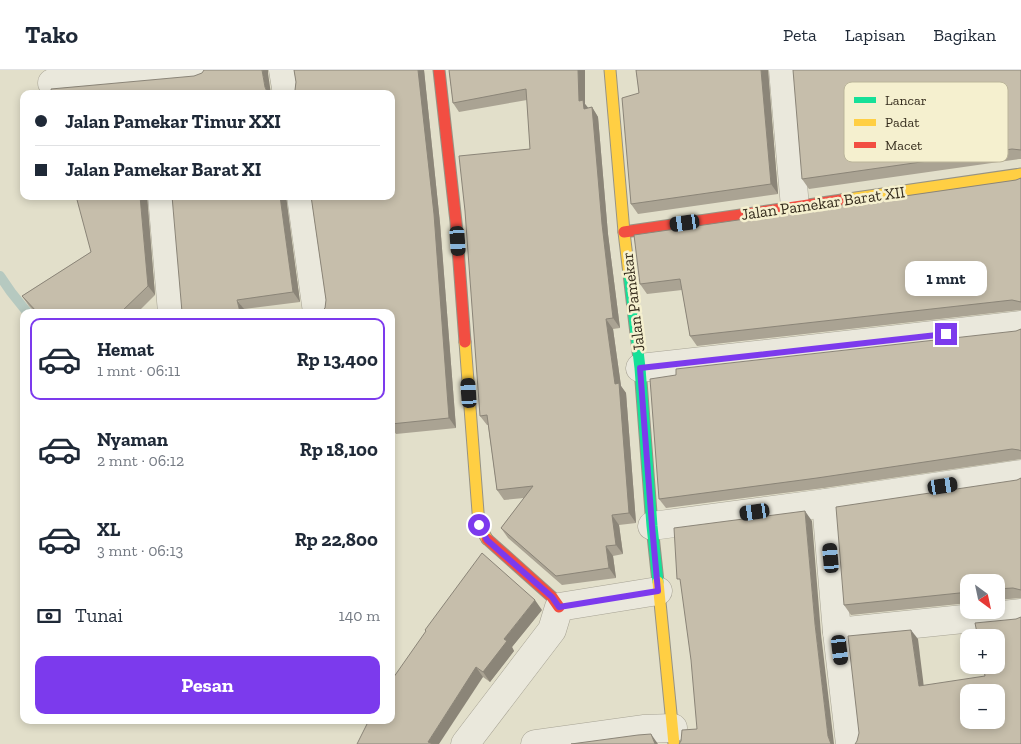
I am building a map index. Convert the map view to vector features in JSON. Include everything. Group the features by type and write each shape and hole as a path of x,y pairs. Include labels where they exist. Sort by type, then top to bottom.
{"street":[{"path":"52,83 152,84 199,70"},
{"path":"283,70 286,90"},
{"path":"438,70 456,222 479,525 487,540 552,597 559,607"},
{"name":"Jalan Pamekar","path":"610,70 624,232 640,368 658,591 674,736"},
{"path":"783,70 795,207"},
{"name":"Jalan Pamekar Barat XII","path":"624,232 1021,174"},
{"path":"162,200 172,309"},
{"path":"302,200 317,309"},
{"path":"640,368 1021,325"},
{"path":"652,526 826,503 1021,474"},
{"path":"826,503 837,632 850,744"},
{"path":"559,607 658,591"},
{"path":"465,744 552,630 559,607"},
{"path":"837,632 1021,613"},
{"path":"534,744 643,729 674,736"}],"building":[{"path":"204,70 262,70 266,90 51,89 194,76 202,73"},
{"path":"294,70 418,70 434,214 449,418 395,424 395,309 324,309 326,300 312,200 395,200 395,90 295,90"},
{"path":"449,70 578,70 579,101 583,100 584,109 592,107 602,224 613,318 606,319 615,384 619,383 629,513 612,515 616,545 606,546 609,568 556,576 501,528 533,486 497,490 487,415 480,416 465,211 459,156 530,149 526,89 453,103"},
{"path":"636,70 761,70 771,184 631,204 622,98 639,93"},
{"path":"793,70 1021,70 1021,150 1008,150 1008,82 844,82 844,162 921,162 802,179"},
{"path":"1021,178 1021,302 1012,300 690,336 680,279 640,284 634,235"},
{"path":"77,200 140,200 148,286 124,309 34,309 22,296 91,252"},
{"path":"172,200 281,200 293,292 237,300 239,309 182,309"},
{"path":"1021,329 1021,451 1012,449 659,499 650,379 676,375 676,369"},
{"path":"1021,478 1021,590 1005,588 1005,574 960,574 960,593 844,605 836,507"},
{"path":"805,511 815,624 828,736 831,744 679,744 682,730 697,729 691,660 680,579 677,579 674,528"},
{"path":"482,553 535,600 504,639 507,641 483,672 476,667 428,742 433,744 357,744 367,724 395,724 395,675 425,630"},
{"path":"1021,617 1021,744 855,744 859,733 848,636 911,630 919,686 985,676 985,674 1005,674 1005,629 976,629 975,623"},
{"path":"651,734 655,744 571,744 638,735"}],"waterway":[{"path":"0,276 25,309"}],"traffic: fast":[{"path":"629,274 640,368 658,582"}],"traffic: slow":[{"path":"610,70 629,274"},
{"path":"842,200 1021,174"},
{"path":"465,342 479,525 487,539"},
{"path":"658,582 674,744"}],"traffic: jam":[{"path":"439,70 456,222 465,342"},
{"path":"624,232 842,200"},
{"path":"487,539 552,597 559,607"}],"route":[{"path":"479,525 487,540 552,597 559,607 658,591 640,368 946,334"}]}
